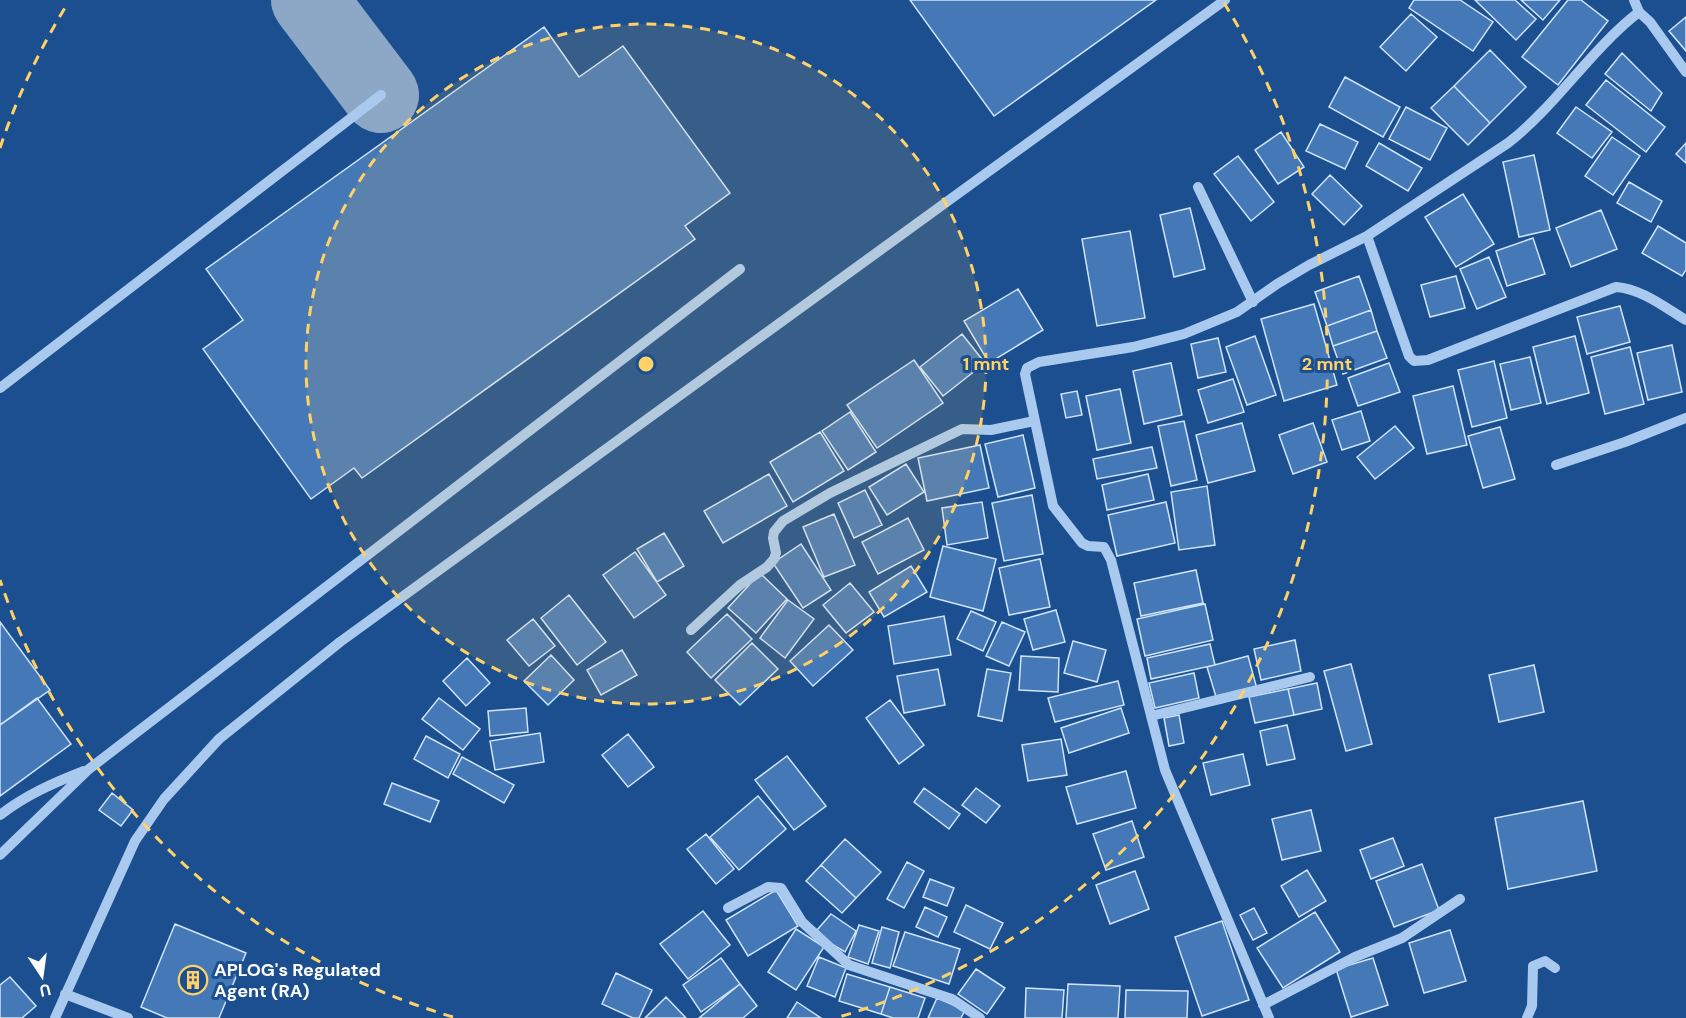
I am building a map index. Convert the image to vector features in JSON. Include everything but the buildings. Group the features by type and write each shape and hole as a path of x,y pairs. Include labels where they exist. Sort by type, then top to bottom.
{"street":[{"path":"55,1018 135,841 164,799 219,739 340,642 1226,0"},
{"path":"1635,0 1639,12 1650,22 1686,72"},
{"path":"1269,1018 1165,770 1111,560 1104,547 1088,546 1077,539 1053,506 1024,380 1027,368 1032,365 1133,348 1184,334 1237,312 1309,265 1367,236 1508,143 1528,128 1621,27 1639,12"},
{"path":"0,388 381,95"},
{"path":"1198,187 1253,302"},
{"path":"1367,236 1409,356 1414,361 1428,360 1616,287 1643,295 1686,320"},
{"path":"0,855 89,769 740,269"},
{"path":"1556,465 1625,442 1686,418"},
{"path":"691,630 740,585 767,567 774,559 776,553 774,532 783,520 830,493 962,429 991,430 1034,421"},
{"path":"1151,716 1310,677"},
{"path":"0,815 20,800 47,785 89,769"},
{"path":"728,908 768,887 781,888 802,922 849,965 952,999 980,1018"},
{"path":"1263,1005 1355,957 1402,938 1460,899"},
{"path":"1527,1018 1532,1006 1533,966 1545,961 1555,968"},
{"path":"65,994 128,1018"}],"taxiway":[{"path":"309,0 381,95"}],"place":[{"name":"APLOG's Regulated Agent (RA)","path":"193,980"}]}
